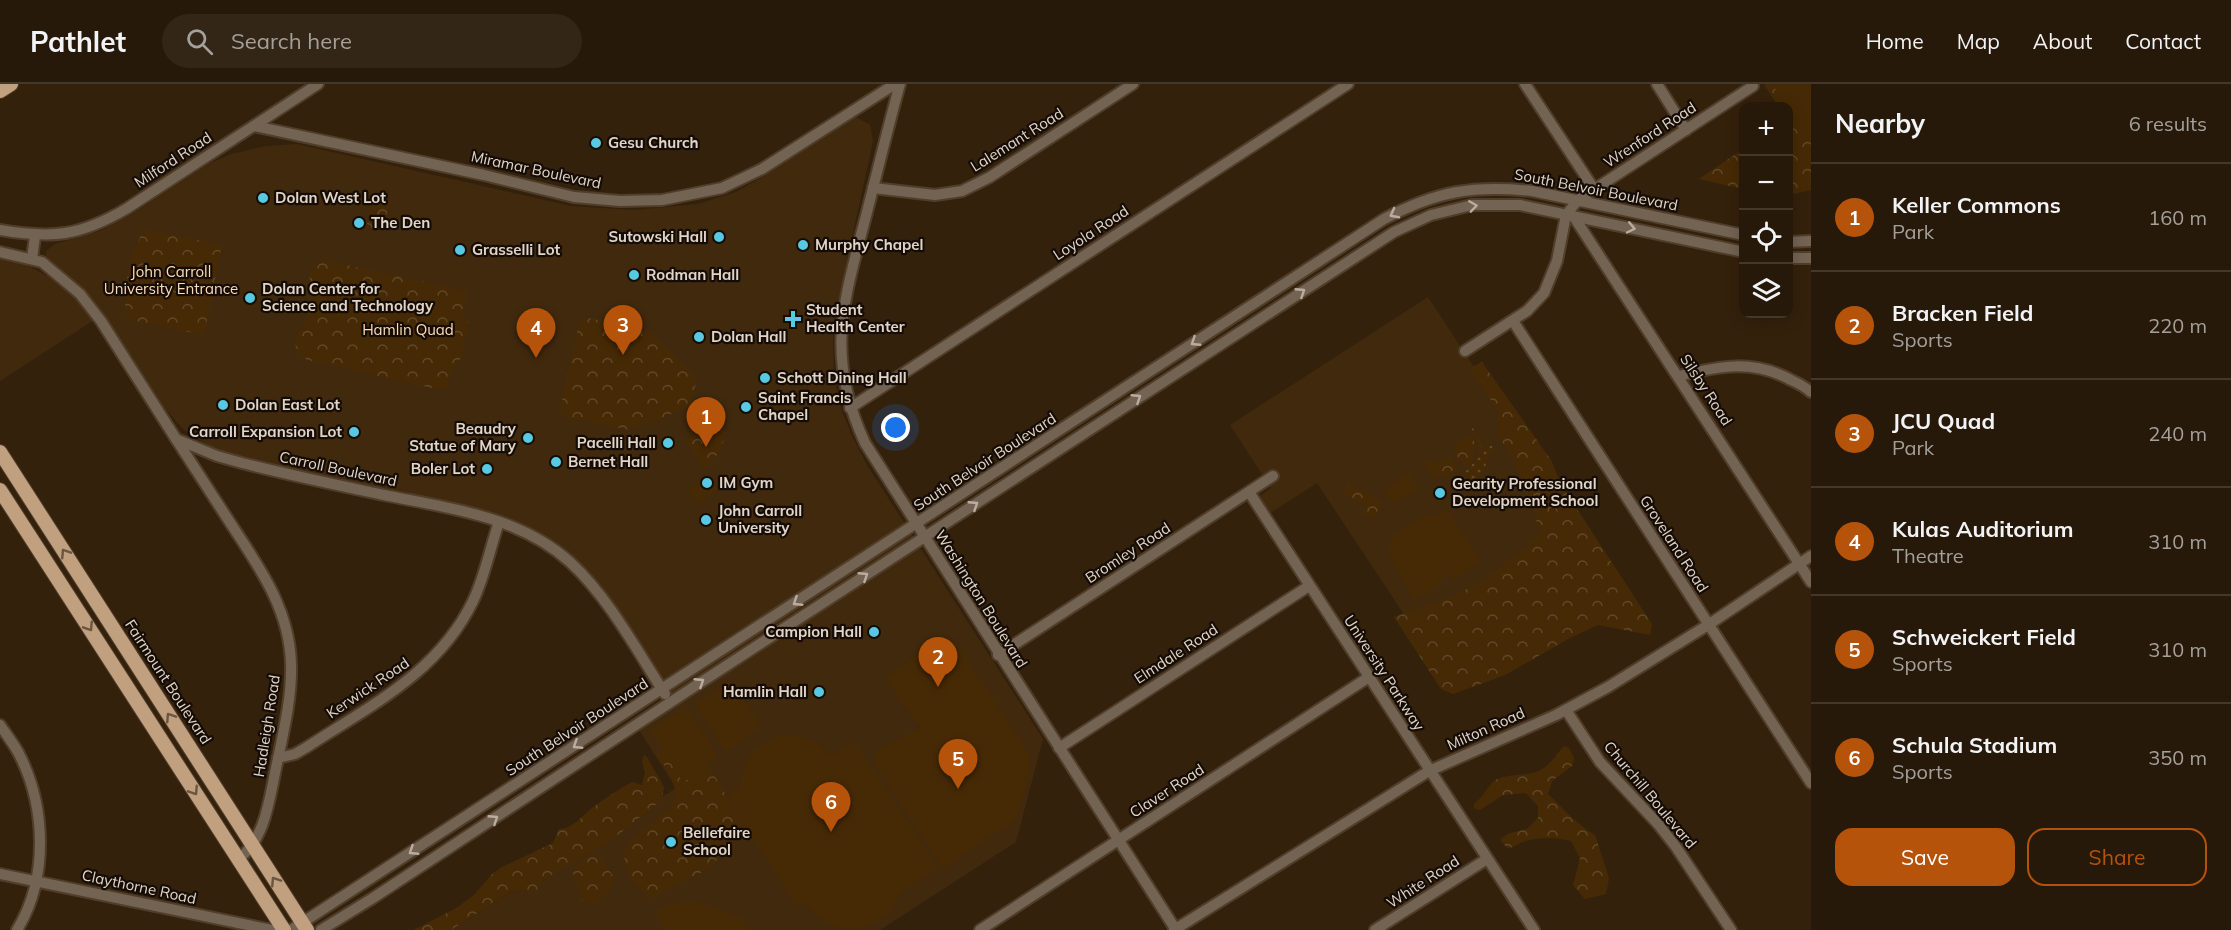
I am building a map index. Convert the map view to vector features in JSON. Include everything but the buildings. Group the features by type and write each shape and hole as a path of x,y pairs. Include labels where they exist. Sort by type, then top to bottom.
{"main road":[{"path":"0,92 11,84"},
{"name":"Fairmount Boulevard","path":"0,453 253,846 300,928"},
{"path":"0,490 284,930"}],"street":[{"name":"Milford Road","path":"0,230 35,236 73,232 109,219 318,84"},
{"path":"873,84 877,96"},
{"name":"Miramar Boulevard","path":"254,126 484,175 574,197 620,201 663,200 722,188 754,172 895,84"},
{"name":"Washington Boulevard","path":"900,84 882,144 845,297 840,333 842,366 850,408 865,443 1175,930"},
{"name":"Lalemant Road","path":"873,188 935,195 962,191 990,177 1133,84"},
{"name":"Loyola Road","path":"850,408 1348,84"},
{"path":"1525,84 1594,189"},
{"path":"1657,84 1686,130"},
{"name":"Wrenford Road","path":"1465,351 1531,308 1549,284 1570,216 1578,200 1754,86"},
{"name":"South Belvoir Boulevard","path":"300,928 662,689 1384,219 1412,204 1462,190 1502,188 1532,191 1739,233"},
{"name":"South Belvoir Boulevard","path":"321,930 1394,232 1431,215 1472,205 1520,205 1739,251"},
{"name":"Silsby Road","path":"1570,216 1679,376 1811,582"},
{"path":"32,259 35,236"},
{"path":"1793,242 1811,241"},
{"path":"0,252 42,262 91,307 176,439"},
{"path":"1793,258 1811,258"},
{"path":"1228,321 1236,334"},
{"name":"Groveland Road","path":"1513,321 1811,783"},
{"path":"1679,376 1715,367 1756,366 1784,376 1811,392"},
{"name":"Carroll Boulevard","path":"176,439 242,464 472,513 533,534 568,560 604,601 670,702"},
{"name":"Hadleigh Road","path":"176,439 262,570 285,621 291,654 291,676 271,791 253,846"},
{"name":"Bromley Road","path":"998,655 1273,476"},
{"name":"University Parkway","path":"1249,492 1534,930"},
{"name":"Kerwick Road","path":"278,758 303,750 405,682 430,662 459,626 474,598 499,522"},
{"name":"Milton Road","path":"1175,930 1430,771 1566,710 1608,687 1708,625 1811,556"},
{"name":"Elmdale Road","path":"1059,748 1309,586"},
{"name":"Claver Road","path":"980,930 1369,677"},
{"name":"Churchill Boulevard","path":"1566,710 1600,762 1658,824 1676,847 1731,930"},
{"path":"0,725 18,753 30,781 40,832 38,881 17,930"},
{"path":"238,859 253,846"},
{"name":"White Road","path":"1375,930 1487,859"},
{"name":"Claythorne Road","path":"0,874 272,930"}],"shaded area":[{"name":"John Carroll University","path":"856,117 870,125 873,141 837,307 833,339 834,377 842,411 867,465 1043,739 1016,842 880,930 451,930 676,788 639,730 679,704 588,570 553,542 520,524 491,513 234,456 206,444 183,429 159,402 97,306 46,257 46,251 55,244 100,231 127,217 210,163 232,154 266,146 297,144 571,206 634,210 698,204 736,192"},
{"path":"0,256 20,261 58,282 73,294 94,320 0,381"},
{"name":"Gearity Professional Development School","path":"1428,297 1624,596 1452,687 1317,483 1269,514 1258,497 1271,488 1230,425"}],"green space":[{"path":"1764,84 1811,84 1811,190 1793,194 1793,102 1775,102"},
{"path":"1811,84 1811,125 1802,131 1793,116 1793,102 1784,102 1773,85"},
{"path":"1739,152 1739,188 1699,179"},
{"path":"373,197 390,201 383,232 366,229"},
{"name":"John Carroll University Entrance","path":"144,229 222,245 204,335 127,319 125,296 128,272"},
{"name":"Hamlin Quad","path":"328,261 467,291 463,314 469,324 460,360 452,368 445,391 307,360 300,354 295,340 307,320 310,276 319,264"},
{"path":"588,318 651,332 697,379 690,407 629,430 563,416 560,410 579,323"},
{"path":"1482,362 1551,460 1562,486 1652,624 1650,635 1598,625 1568,639 1505,675 1453,694 1441,689 1394,617 1449,597 1476,584 1506,563 1541,533 1518,470 1498,434 1498,411 1470,368"},
{"path":"721,418 725,431 722,445 705,470 686,441"},
{"path":"1473,428 1484,446 1493,446 1484,469 1473,483 1465,472 1477,459 1481,448 1470,430"},
{"path":"1466,435 1473,439 1476,446 1473,453 1474,460 1466,467 1456,455 1455,447"},
{"path":"1450,457 1458,470 1448,478 1432,477 1422,462 1428,459 1433,465"},
{"path":"1409,473 1419,489 1394,504 1384,489"},
{"name":"IM Gym","path":"711,476 719,490 697,504 687,490"},
{"path":"1348,483 1382,502 1374,520 1362,514 1366,505 1343,494"},
{"path":"1447,509 1482,561 1453,580 1447,572 1434,588 1414,599 1388,552 1393,534 1429,514 1433,517"},
{"path":"943,637 957,643 1028,752 1030,769 1020,809 1014,821 943,869 874,763 875,752 921,726 915,722 885,678"},
{"path":"728,683 733,683 760,724 759,729 730,750 725,750 696,707 699,701"},
{"path":"683,709 690,711 717,755 716,760 686,780 681,779 652,733 654,728"},
{"path":"787,735 812,740 822,746 831,756 855,742 938,868 901,892 893,909 873,925 854,930 833,926 816,916 805,904 797,908 727,796 739,787 745,764 754,750 775,737"},
{"path":"1564,746 1569,748 1574,758 1572,766 1552,781 1548,794 1576,822 1595,835 1609,878 1606,894 1585,899 1573,885 1580,858 1571,841 1554,838 1537,839 1507,848 1500,840 1507,834 1527,829 1538,818 1538,806 1526,793 1503,795 1480,810 1474,808 1474,804 1493,782 1504,777 1532,773 1544,768"},
{"path":"664,752 682,779 686,780 708,765 745,827 732,837 710,868 650,899 632,880 625,864 624,852 629,842 674,805 674,785 657,754"},
{"path":"644,755 664,787 662,800 620,833 545,879 537,885 538,891 514,890 451,930 414,930 458,907 475,894 493,873 502,867 553,843 559,829 574,824 608,797 632,782 642,785 645,773 642,761"},
{"path":"589,856 599,856 613,876 611,889 594,904 582,901 573,873 579,862"},
{"path":"691,901 708,904 742,918 750,930 665,930 654,912 670,903"}],"place":[{"name":"Gesu Church","path":"596,143"},
{"name":"Dolan West Lot","path":"263,198"},
{"name":"The Den","path":"359,223"},
{"name":"Sutowski Hall","path":"719,237"},
{"name":"Murphy Chapel","path":"803,245"},
{"name":"Grasselli Lot","path":"460,250"},
{"name":"Rodman Hall","path":"634,275"},
{"name":"Dolan Center for Science and Technology","path":"250,298"},
{"name":"Student Health Center","path":"793,319"},
{"name":"Dolan Hall","path":"699,337"},
{"name":"JCU Quad","path":"623,355"},
{"name":"Kulas Auditorium","path":"536,358"},
{"name":"Schott Dining Hall","path":"765,378"},
{"name":"Dolan East Lot","path":"223,405"},
{"name":"Saint Francis Chapel","path":"746,407"},
{"name":"Carroll Expansion Lot","path":"354,432"},
{"name":"Beaudry Statue of Mary","path":"528,438"},
{"name":"Pacelli Hall","path":"668,443"},
{"name":"Keller Commons","path":"706,447"},
{"name":"Bernet Hall","path":"556,462"},
{"name":"Boler Lot","path":"487,469"},
{"name":"IM Gym","path":"707,483"},
{"name":"Gearity Professional Development School","path":"1440,493"},
{"name":"John Carroll University","path":"706,520"},
{"name":"Campion Hall","path":"874,632"},
{"name":"Bracken Field","path":"938,687"},
{"name":"Hamlin Hall","path":"819,692"},
{"name":"Schweickert Field","path":"958,789"},
{"name":"Schula Stadium","path":"831,832"},
{"name":"Bellefaire School","path":"671,842"}]}
